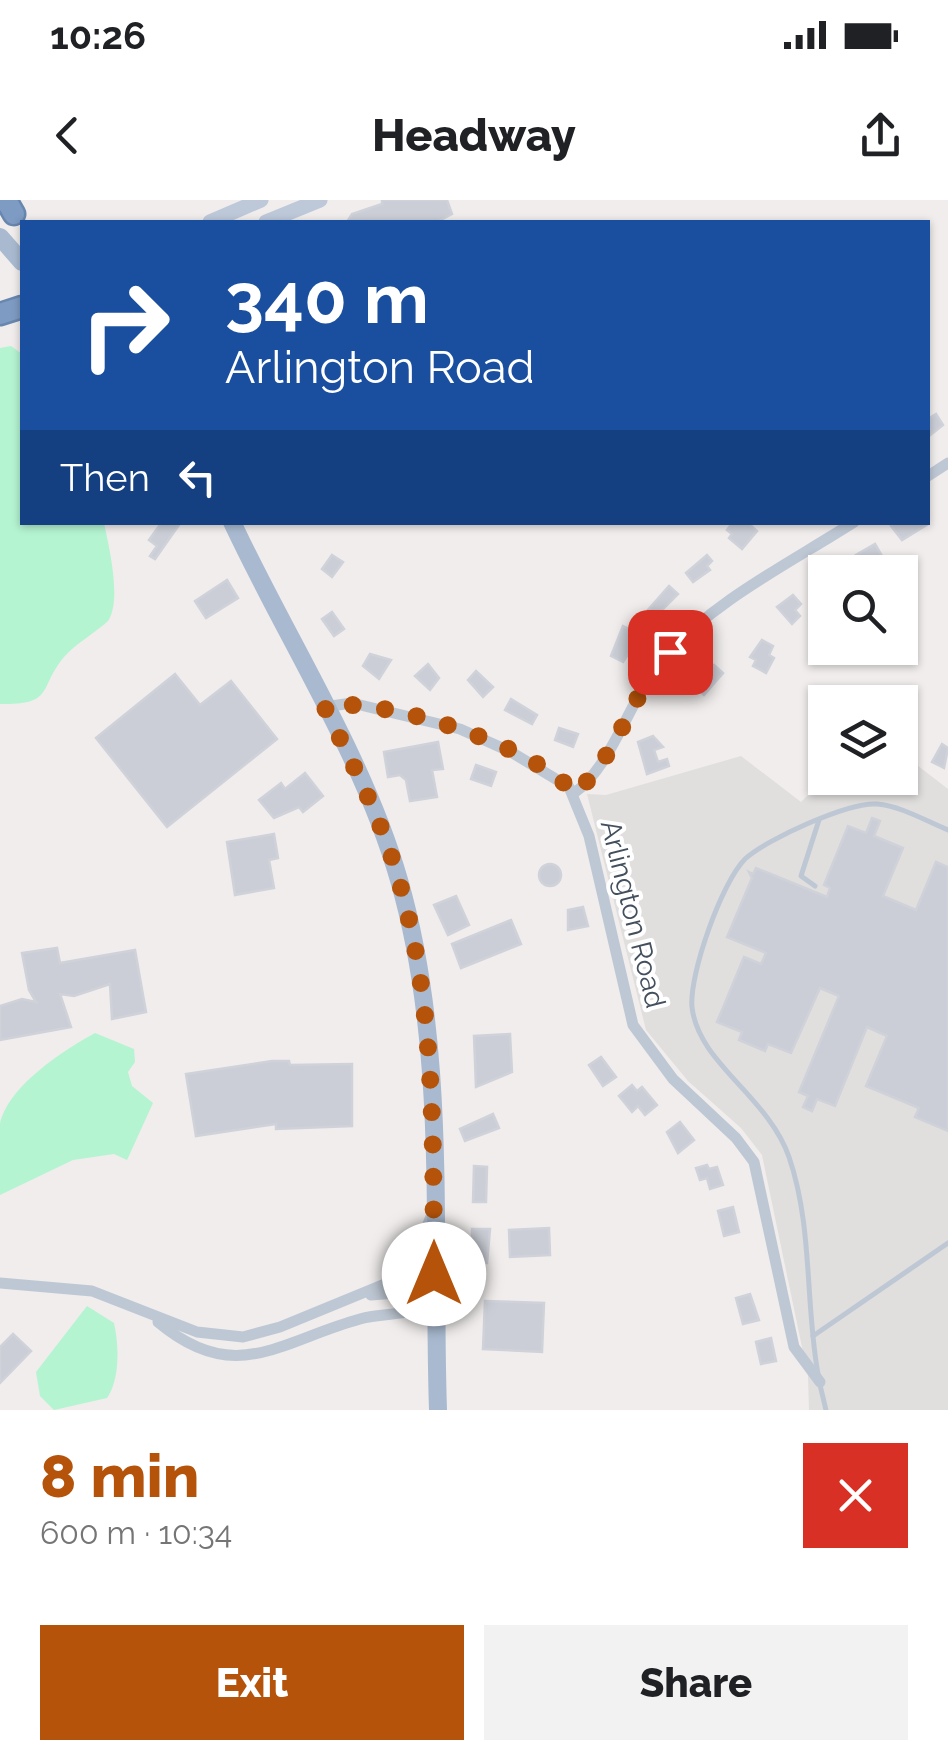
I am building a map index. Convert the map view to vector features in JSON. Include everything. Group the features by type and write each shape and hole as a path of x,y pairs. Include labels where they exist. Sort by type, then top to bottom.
{"main road":[{"path":"215,220 261,200"},
{"path":"271,220 320,200"},
{"path":"279,220 297,210"},
{"path":"0,237 20,260"},
{"path":"234,525 380,824 412,929 431,1100 438,1410"}],"street":[{"path":"574,793 594,772 650,675 677,644 729,602 849,525"},
{"name":"Arlington Road","path":"324,706 352,703 460,729 511,752 574,793 604,893 633,1025 663,1068 736,1138 754,1162 794,1347 820,1382"},
{"path":"0,1283 92,1291 212,1336 243,1336 341,1302 401,1275 414,1260 434,1210"},
{"path":"341,1302 408,1292 434,1302"},
{"path":"151,1316 194,1346 223,1356 251,1356 352,1321 416,1312 434,1302"}],"lane":[{"path":"826,1410 813,1336 807,1244 788,1152 762,1105 702,1040 693,1014 692,984 742,862 854,806 880,804 948,830"},
{"path":"815,886 802,876 820,820"},
{"path":"813,1336 948,1243"}],"shaded area":[{"path":"741,756 801,802 808,795 918,795 918,766 948,789 948,1410 809,1410 808,1376 762,1155 741,1128 688,1081 646,1030 587,794 606,795"}],"green space":[{"path":"11,346 20,353 20,525 104,525 113,573 114,600 108,621 64,657 38,698 17,704 0,704 0,348"},
{"path":"95,1033 134,1049 135,1062 128,1072 132,1086 153,1103 127,1160 114,1154 73,1160 0,1195 0,1124 5,1110 39,1071"},
{"path":"87,1306 114,1323 114,1382 107,1398 54,1410 40,1396 36,1372"}],"building":[{"path":"382,200 447,200 452,214 441,220 348,220 352,214 382,204"},
{"path":"936,414 943,425 930,435 930,418"},
{"path":"160,525 179,525 155,559 150,556 157,546 149,540"},
{"path":"731,525 750,525 757,531 742,549 729,538 732,534 727,530"},
{"path":"892,525 926,525 902,540"},
{"path":"875,544 881,555 856,555"},
{"path":"332,555 343,562 332,577 322,569"},
{"path":"707,555 712,561 707,566 710,570 693,582 686,573"},
{"path":"227,580 238,598 206,618 195,601"},
{"path":"669,586 678,594 655,617 648,610"},
{"path":"793,595 801,604 795,610 800,616 792,624 777,607"},
{"path":"332,612 344,629 334,636 322,619"},
{"path":"623,626 635,632 629,643 634,645 623,662 611,656"},
{"path":"762,640 773,646 769,655 774,658 766,673 753,666 756,660 750,657"},
{"path":"370,654 391,660 379,679 363,666"},
{"path":"428,664 439,678 430,690 415,676"},
{"path":"714,665 723,673 704,695 695,686"},
{"path":"476,671 493,687 483,697 468,680"},
{"path":"175,674 200,705 231,681 277,739 167,827 96,738"},
{"path":"511,699 537,715 532,724 505,710"},
{"path":"559,728 578,734 573,747 555,740"},
{"path":"653,736 663,747 654,750 658,762 667,759 669,766 647,774 638,742"},
{"path":"438,742 443,769 432,770 437,797 410,801 406,780 400,775 388,777 384,752"},
{"path":"942,744 948,748 944,768 932,762"},
{"path":"476,765 496,772 491,786 471,779"},
{"path":"305,773 323,796 303,812 299,807 274,818 259,800 281,783 285,789"},
{"path":"872,818 880,821 874,836 903,848 883,896 916,910 936,862 948,867 948,1131 915,1117 919,1108 866,1086 887,1036 867,1027 835,1106 817,1099 812,1111 803,1107 808,1096 799,1092 839,996 820,988 791,1053 768,1044 765,1051 739,1040 742,1032 717,1022 744,957 761,964 766,953 727,937 752,878 749,872 753,874 756,868 827,897 830,888 824,885 848,826 866,833"},
{"path":"274,834 278,858 269,860 274,888 235,895 227,842"},
{"path":"550,864 558,867 558,883 550,886 542,883 539,875 542,867"},
{"path":"456,896 469,925 448,935 434,905"},
{"path":"583,907 588,926 568,930 568,910"},
{"path":"511,920 521,944 461,968 452,944"},
{"path":"57,948 60,963 135,950 146,1012 112,1019 110,984 74,996 60,994 71,1027 0,1040 0,1006 22,999 36,1002 29,990 22,953"},
{"path":"510,1034 512,1072 476,1087 474,1036"},
{"path":"601,1057 616,1077 603,1086 589,1065"},
{"path":"289,1061 290,1065 352,1064 352,1126 276,1129 276,1124 196,1136 186,1074"},
{"path":"632,1085 637,1091 642,1087 657,1105 645,1115 638,1106 632,1112 619,1096"},
{"path":"493,1114 499,1128 465,1141 460,1129"},
{"path":"680,1122 694,1140 678,1153 667,1132"},
{"path":"707,1165 709,1169 717,1167 723,1185 710,1189 707,1178 700,1180 696,1168"},
{"path":"474,1166 487,1167 486,1202 473,1202"},
{"path":"733,1207 739,1232 724,1236 718,1211"},
{"path":"549,1228 550,1255 510,1257 509,1230"},
{"path":"472,1229 490,1229 487,1263 472,1263"},
{"path":"750,1294 759,1320 743,1324 736,1298"},
{"path":"485,1301 544,1303 542,1352 483,1349"},
{"path":"13,1334 31,1351 0,1383 0,1347"},
{"path":"771,1338 776,1361 761,1364 756,1342"}],"route":[{"path":"434,1274 432,1112 412,929 380,824 324,706 352,703 418,716 476,734 570,787 574,793 594,772 644,683 670,652"}]}
